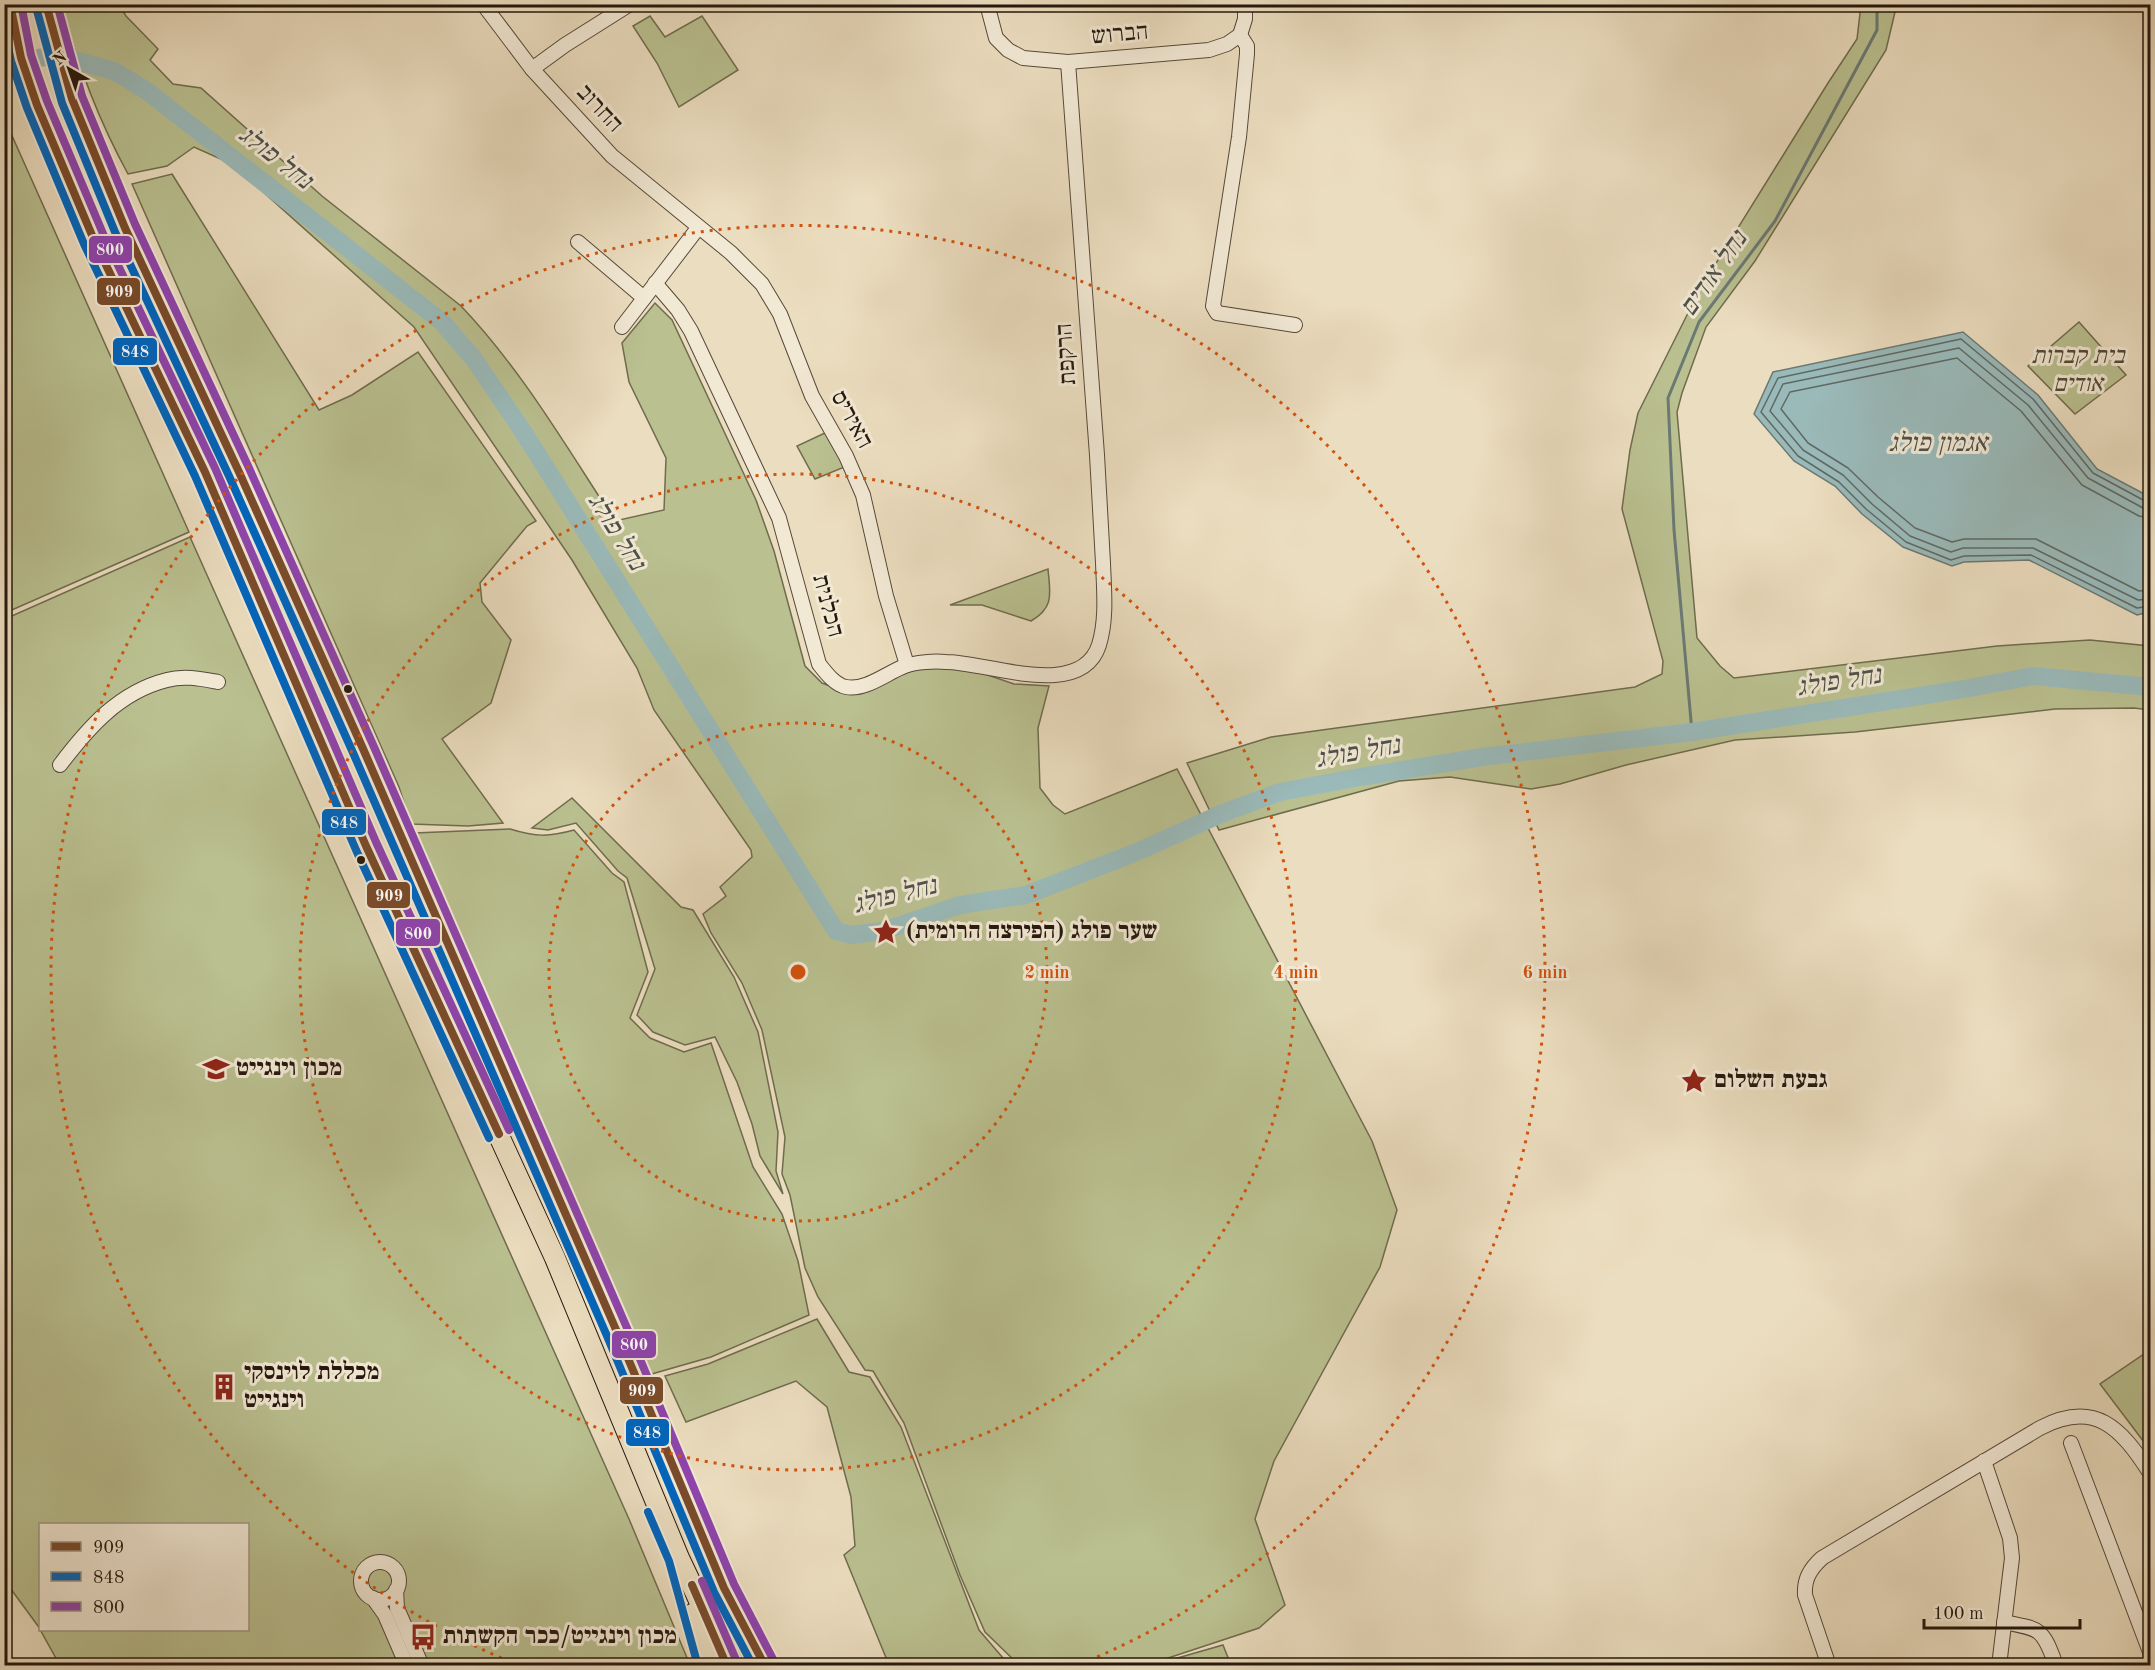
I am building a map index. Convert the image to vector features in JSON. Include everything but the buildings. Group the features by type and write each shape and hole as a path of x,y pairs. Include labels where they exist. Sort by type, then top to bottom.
{"highway":[{"path":"10,4 21,58 37,105 94,240 205,472 371,857 555,1258 679,1558 727,1665"},
{"path":"46,4 72,99 125,228 239,472 368,761 617,1332 756,1665"},
{"path":"679,1558 709,1665"},
{"path":"724,1588 765,1665"}],"street":[{"name":"החרוב","path":"483,4 532,69 612,156 698,228"},
{"path":"532,69 630,4"},
{"name":"הברוש","path":"987,4 996,38 1014,54 1035,60 1068,62 1209,50 1227,44 1240,35"},
{"path":"1245,4 1245,19 1240,35 1247,46 1247,54 1240,125 1213,306 1217,313 1295,325"},
{"name":"הרקפת","path":"1068,62 1100,504 1104,607 1099,642"},
{"path":"622,327 698,228"},
{"name":"האיריס","path":"698,228 744,264 762,284 780,314 812,396 846,456 863,495 886,596 907,665"},
{"path":"578,242 644,298"},
{"name":"הכלנית","path":"655,283 678,310 691,331 779,518 819,664 832,679 849,688 869,683 907,665 946,662 1029,675 1063,674 1077,670 1089,662 1099,642"},
{"path":"60,765 92,725 133,694 168,679 194,678 218,682"},
{"path":"1829,1665 1807,1605 1804,1586 1810,1571 1822,1558 1984,1461 2049,1424 2067,1416 2078,1416 2104,1422 2118,1431 2130,1443 2151,1473"},
{"path":"2071,1443 2151,1652"},
{"path":"1984,1461 2010,1538 2012,1570 1999,1665"},
{"path":"407,1665 385,1615 373,1599 365,1593 360,1581 364,1569 375,1562 392,1567 399,1578 396,1590 397,1608 422,1665"},
{"path":"373,1599 387,1598 396,1590"},
{"path":"2004,1622 2039,1631 2046,1640 2054,1660"}],"green space":[{"path":"62,5 119,5 126,16 158,49 150,60 173,84 201,88 322,196 461,306 524,383 615,521 664,510 666,458 629,382 622,343 655,303 672,320 756,500 774,551 805,666 822,683 841,690 905,669 940,666 979,672 1014,684 1049,686 1038,728 1040,788 1053,805 1065,814 1177,769 1372,1141 1397,1210 1380,1267 1274,1461 1255,1519 1285,1605 1259,1628 1144,1666 1019,1665 985,1632 960,1575 904,1423 873,1371 865,1370 818,1297 805,1268 790,1195 782,1174 785,1137 762,1030 742,983 711,933 703,914 726,896 720,887 752,857 751,850 654,710 637,668 572,560 414,327 232,164 194,147 167,166 128,174 90,91"},
{"path":"1861,5 1893,5 1895,12 1886,50 1755,261 1706,327 1677,412 1697,638 1720,666 1734,678 1997,646 2090,640 2150,646 2150,710 2134,708 2055,709 1855,732 1735,740 1626,765 1560,784 1531,789 1450,777 1399,781 1219,830 1187,763 1271,737 1635,687 1662,674 1663,661 1622,509 1630,450 1638,413 1700,289 1857,39"},
{"path":"650,16 665,37 702,16 738,70 679,107 657,63 633,26"},
{"path":"5,120 189,532 4,613"},
{"path":"172,174 319,410 352,395 418,352 536,521 527,526 480,583 482,602 511,640 491,703 442,739 503,823 468,826 411,824 399,787 132,184"},
{"name":"בית קברות אודים","path":"2079,322 2126,375 2075,414 2028,366"},
{"path":"827,432 847,466 815,479 797,446"},
{"name":"מכון וינגייט","path":"190,537 629,1519 690,1665 54,1665 58,1662 41,1631 249,1631 249,1523 39,1523 39,1628 5,1581 5,619"},
{"path":"1048,569 1049,599 1044,610 1031,621 982,605 950,605"},
{"path":"572,798 681,907 693,910 734,977 758,1032 778,1132 776,1171 783,1194 760,1156 752,1124 737,1082 715,1037 685,1045 653,1032 637,1015 655,969 627,878 618,871 576,823 548,830 532,828"},
{"path":"510,829 542,835 574,830 612,873 624,882 648,972 630,1018 650,1038 684,1052 711,1043 753,1167 782,1214 798,1261 809,1315 711,1357 648,1375 415,833"},
{"path":"817,1319 849,1372 870,1377 901,1427 979,1630 1009,1665 889,1665 844,1555 855,1546 851,1497 827,1407 796,1381 686,1422 665,1376 708,1364"},
{"path":"2150,1350 2150,1450 2100,1384"},
{"path":"1223,1645 1231,1665 1153,1665"}],"water":[{"name":"אגמון פולג","path":"1963,332 2038,395 2097,469 2150,497 2150,612 2137,615 2029,560 1964,562 1952,566 1903,547 1862,514 1835,486 1794,461 1754,414 1773,372"}],"waterway":[{"name":"נחל אודים","path":"1692,732 1674,530 1668,398 1699,322 1775,221 1877,30 1877,4"},
{"name":"נחל פולג","path":"4,61 59,56 114,71 147,91 442,322 474,359 524,433 836,931 851,935 883,931 960,905 1026,895 1137,852 1223,813 1280,792 1360,777 1482,757 1692,732 2033,676 2150,687"}],"transit line":[{"name":"909","path":"10,4 21,58 37,105 94,240 205,472 366,846 499,1134"},
{"name":"800","path":"21,4 31,55 47,101 104,236 215,468 376,842 509,1130"},
{"name":"909","path":"46,4 72,99 125,228 239,472 364,751 617,1332 724,1588 765,1666"},
{"name":"800","path":"57,4 82,96 135,224 249,468 374,747 627,1328 734,1584 774,1661"},
{"name":"848","path":"36,7 62,103 115,232 229,476 354,755 607,1336 714,1592 753,1666"},
{"name":"848","path":"4,30 11,61 27,108 84,244 195,476 356,850 489,1138"},
{"name":"848","path":"648,1512 669,1561 698,1666"},
{"name":"800","path":"702,1581 737,1662"},
{"name":"909","path":"692,1585 727,1666"}],"place":[{"name":"שער פולג (הפירצה הרומית)","path":"886,932"},
{"name":"מכון וינגייט","path":"216,1069"},
{"name":"גבעת השלום","path":"1694,1081"},
{"name":"מכללת לוינסקי וינגייט","path":"224,1387"},
{"name":"מכון וינגייט/ככר הקשתות","path":"423,1637"}]}
